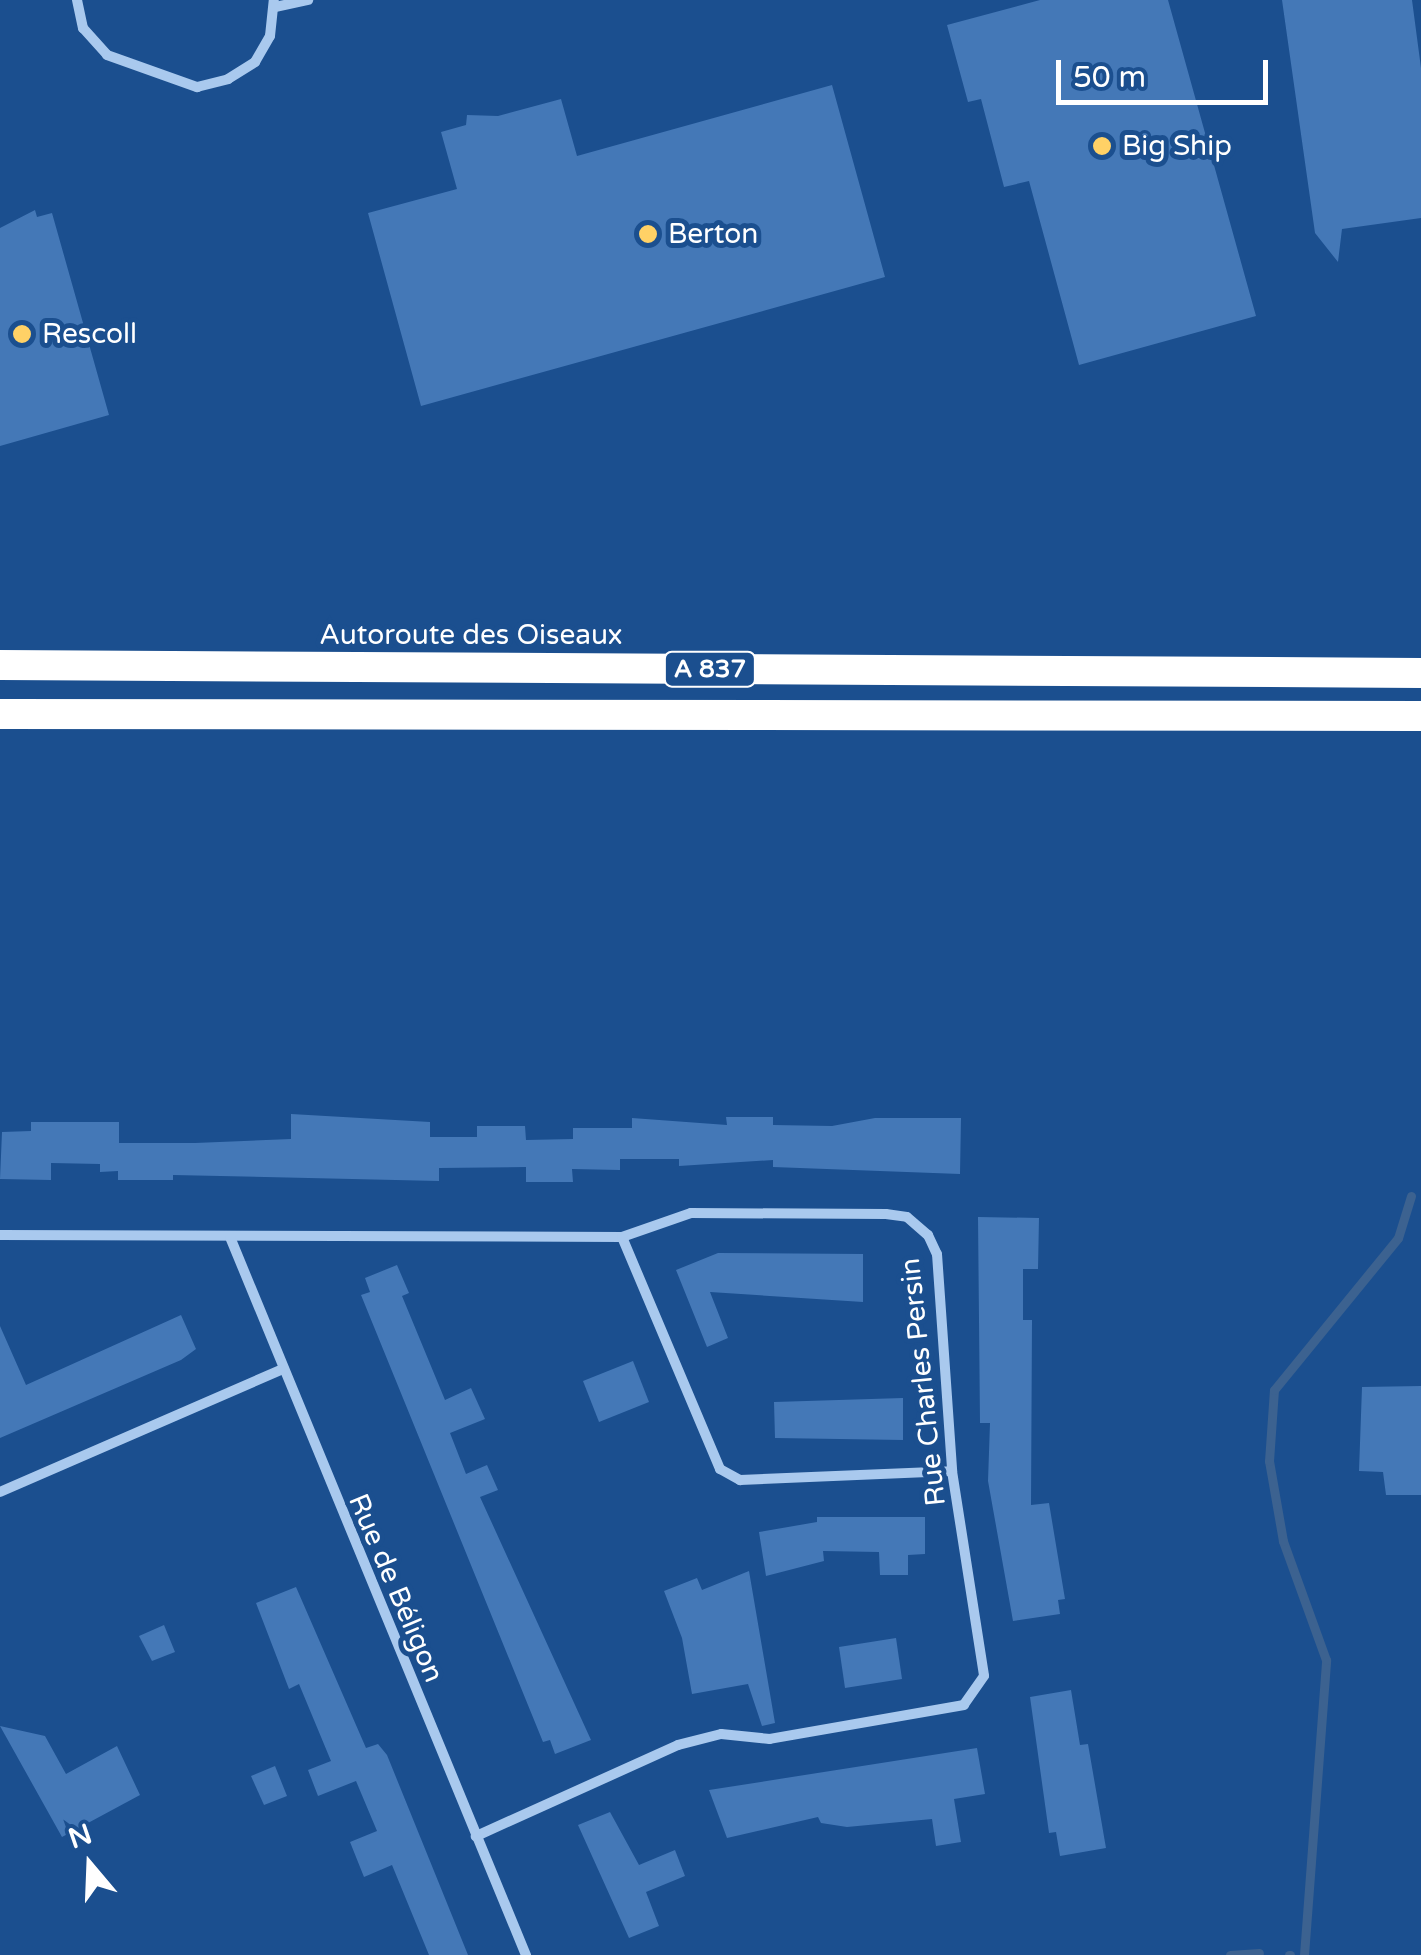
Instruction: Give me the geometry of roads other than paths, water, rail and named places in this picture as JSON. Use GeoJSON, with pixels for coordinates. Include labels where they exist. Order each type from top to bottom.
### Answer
{"type":"FeatureCollection","features":[{"type":"Feature","properties":{"kind":"highway","name":"Autoroute des Oiseaux"},"geometry":{"type":"LineString","coordinates":[[0,665],[1421,673]]}},
{"type":"Feature","properties":{"kind":"highway","name":"A 837"},"geometry":{"type":"LineString","coordinates":[[0,714],[1421,716]]}},
{"type":"Feature","properties":{"kind":"highway"},"geometry":{"type":"LineString","coordinates":[[1248,716],[1421,728]]}},
{"type":"Feature","properties":{"kind":"street"},"geometry":{"type":"LineString","coordinates":[[77,0],[83,28],[107,55],[197,86],[228,79],[254,62],[270,36],[274,4],[308,0]]}},
{"type":"Feature","properties":{"kind":"street","name":"Rue Charles Persin"},"geometry":{"type":"LineString","coordinates":[[0,1235],[622,1237],[692,1213],[907,1217],[937,1254],[952,1471],[984,1676],[964,1705],[770,1739],[721,1734],[678,1745],[476,1836]]}},
{"type":"Feature","properties":{"kind":"street","name":"Rue de Béligon"},"geometry":{"type":"LineString","coordinates":[[230,1237],[280,1370],[526,1955]]}},
{"type":"Feature","properties":{"kind":"street"},"geometry":{"type":"LineString","coordinates":[[622,1237],[720,1469],[740,1480],[952,1471]]}},
{"type":"Feature","properties":{"kind":"street"},"geometry":{"type":"LineString","coordinates":[[0,1492],[280,1370]]}},
{"type":"Feature","properties":{"kind":"waterway"},"geometry":{"type":"LineString","coordinates":[[1304,1955],[1326,1660],[1283,1541],[1269,1461],[1274,1390],[1398,1238],[1411,1196]]}},
{"type":"Feature","properties":{"kind":"waterway"},"geometry":{"type":"LineString","coordinates":[[1230,1955],[1259,1953]]}},
{"type":"Feature","properties":{"kind":"place","name":"Big Ship"},"geometry":{"type":"Point","coordinates":[1102,146]}},
{"type":"Feature","properties":{"kind":"place","name":"Berton"},"geometry":{"type":"Point","coordinates":[648,234]}},
{"type":"Feature","properties":{"kind":"place","name":"Rescoll"},"geometry":{"type":"Point","coordinates":[22,334]}}]}
